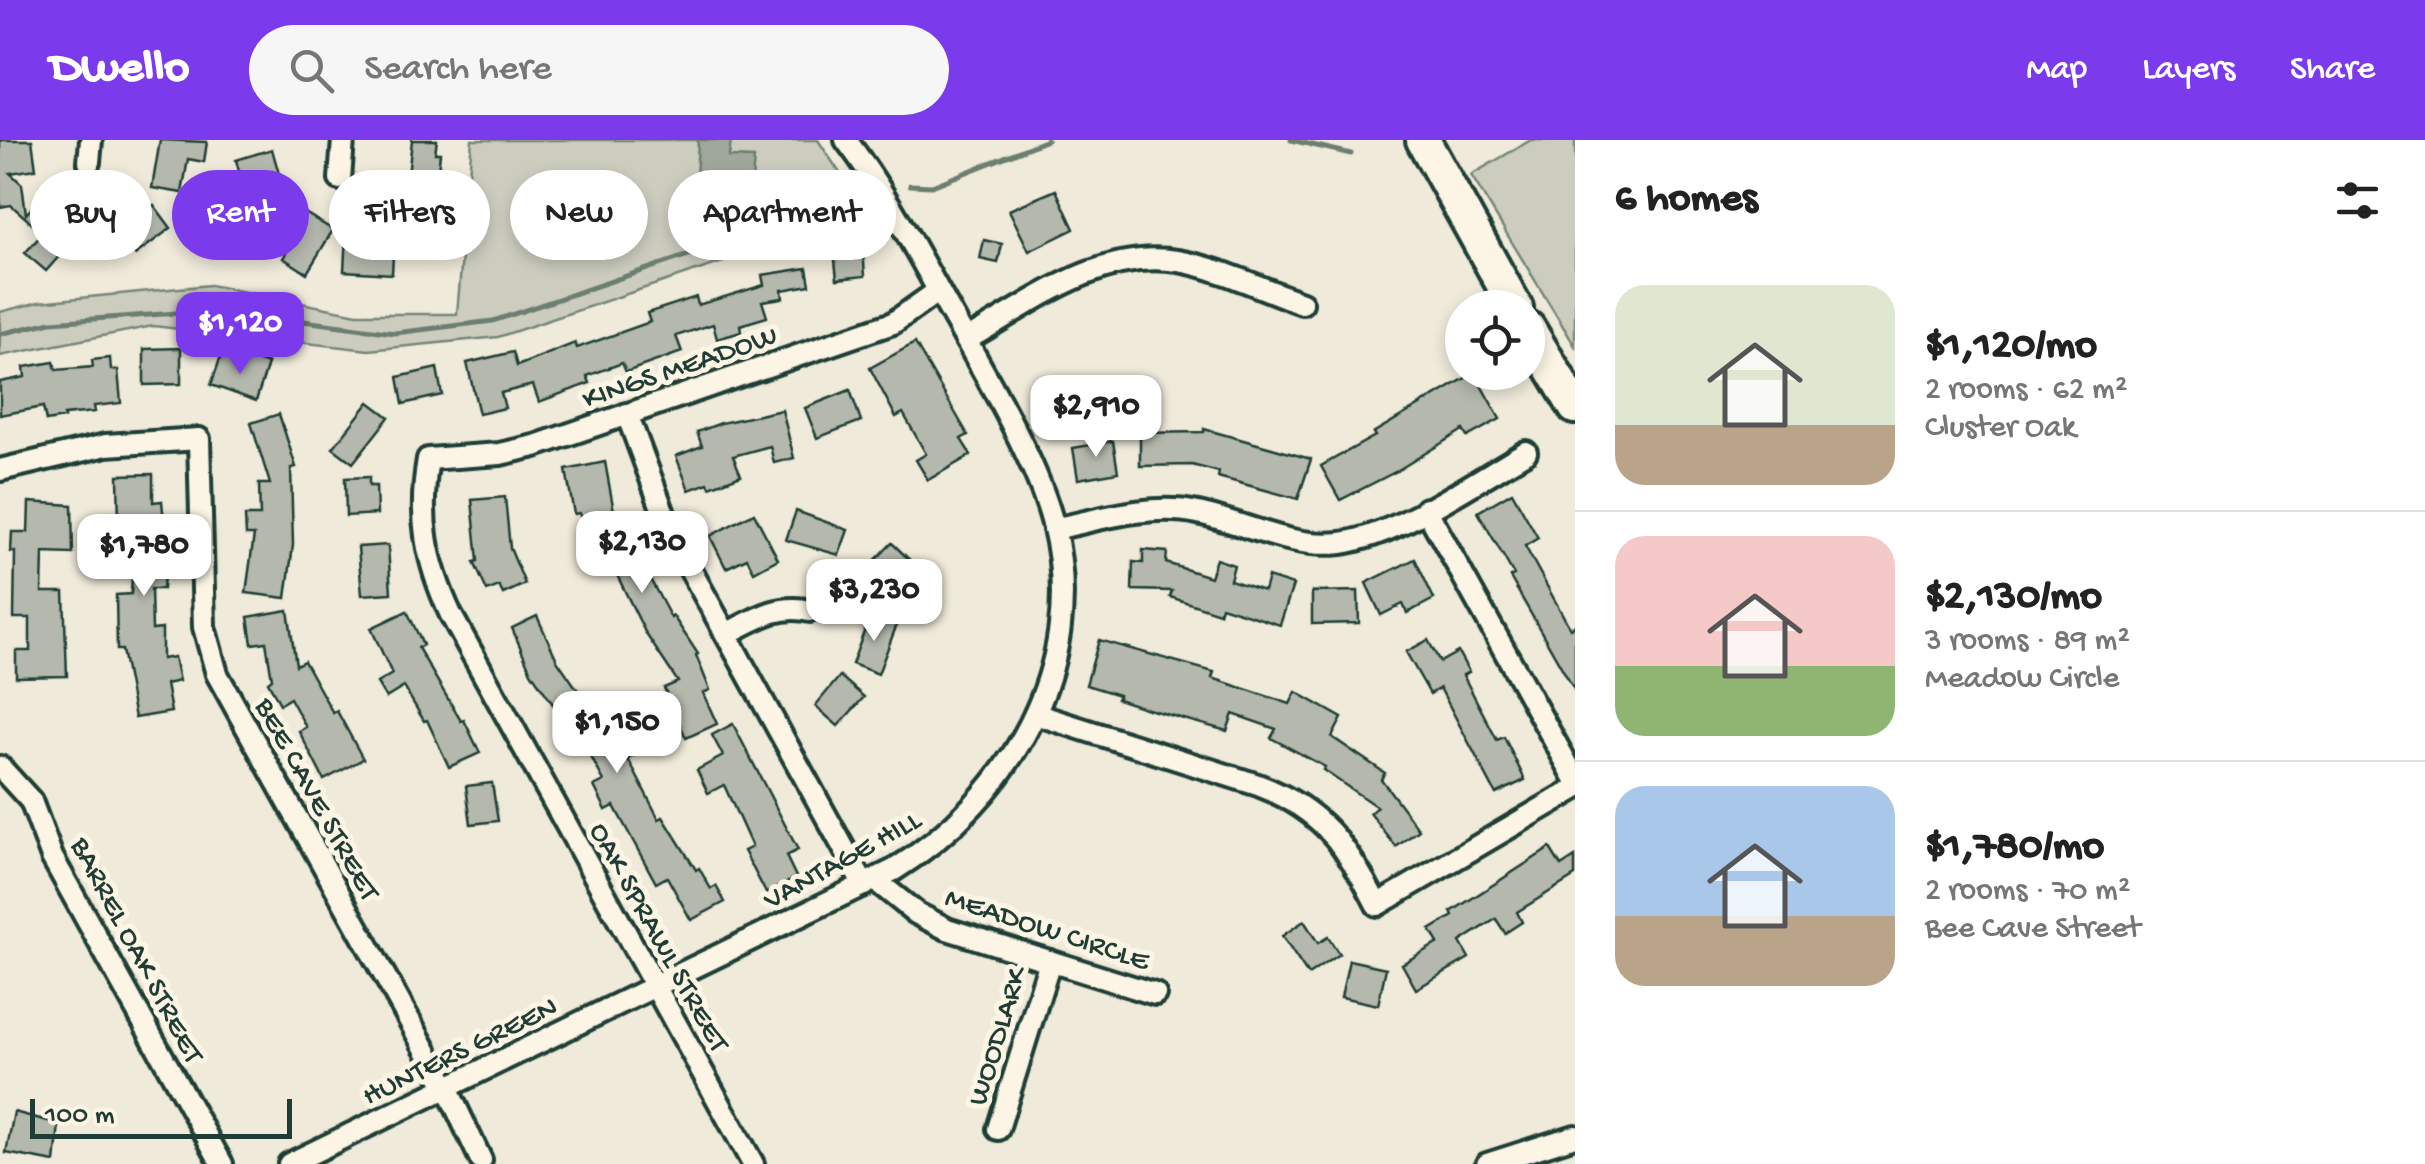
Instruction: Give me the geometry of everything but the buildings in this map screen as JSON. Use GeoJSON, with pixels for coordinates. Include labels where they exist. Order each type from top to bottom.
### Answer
{"type":"FeatureCollection","features":[{"type":"Feature","properties":{"kind":"main road"},"geometry":{"type":"LineString","coordinates":[[1422,140],[1506,290]]}},
{"type":"Feature","properties":{"kind":"main road"},"geometry":{"type":"LineString","coordinates":[[1545,357],[1575,407]]}},
{"type":"Feature","properties":{"kind":"street"},"geometry":{"type":"LineString","coordinates":[[89,162],[91,140]]}},
{"type":"Feature","properties":{"kind":"street"},"geometry":{"type":"LineString","coordinates":[[341,170],[343,140]]}},
{"type":"Feature","properties":{"kind":"street","name":"VANTAGE HILL"},"geometry":{"type":"LineString","coordinates":[[655,987],[923,852],[974,808],[1014,754],[1034,714],[1052,663],[1058,630],[1059,562],[1054,529],[1028,462],[966,340],[846,140]]}},
{"type":"Feature","properties":{"kind":"street"},"geometry":{"type":"LineString","coordinates":[[966,340],[1082,275],[1146,259],[1195,266],[1302,302]]}},
{"type":"Feature","properties":{"kind":"street","name":"KINGS MEADOW"},"geometry":{"type":"LineString","coordinates":[[428,459],[500,454],[536,446],[893,323],[938,291]]}},
{"type":"Feature","properties":{"kind":"street","name":"MEADOW CIRCLE"},"geometry":{"type":"LineString","coordinates":[[628,414],[673,538],[870,882],[931,922],[1155,994]]}},
{"type":"Feature","properties":{"kind":"street","name":"BEE CAVE STREET"},"geometry":{"type":"LineString","coordinates":[[0,470],[106,445],[198,439],[204,627],[217,674],[447,1088],[481,1160]]}},
{"type":"Feature","properties":{"kind":"street"},"geometry":{"type":"LineString","coordinates":[[1054,529],[1131,512],[1166,510],[1200,514],[1288,540],[1340,543],[1391,530],[1526,452]]}},
{"type":"Feature","properties":{"kind":"street","name":"OAK SPRAWL STREET"},"geometry":{"type":"LineString","coordinates":[[428,459],[423,504],[433,576],[450,615],[753,1164]]}},
{"type":"Feature","properties":{"kind":"street"},"geometry":{"type":"LineString","coordinates":[[1426,509],[1575,778]]}},
{"type":"Feature","properties":{"kind":"street"},"geometry":{"type":"LineString","coordinates":[[726,634],[774,610],[795,607],[810,611]]}},
{"type":"Feature","properties":{"kind":"street"},"geometry":{"type":"LineString","coordinates":[[1034,714],[1258,785],[1292,800],[1334,834],[1356,863],[1377,905],[1575,789]]}},
{"type":"Feature","properties":{"kind":"street","name":"BARREL OAK STREET"},"geometry":{"type":"LineString","coordinates":[[0,767],[31,801],[52,857],[222,1164]]}},
{"type":"Feature","properties":{"kind":"street","name":"WOODLARK"},"geometry":{"type":"LineString","coordinates":[[998,1129],[1050,961]]}},
{"type":"Feature","properties":{"kind":"street","name":"HUNTERS GREEN"},"geometry":{"type":"LineString","coordinates":[[288,1164],[655,987]]}},
{"type":"Feature","properties":{"kind":"street"},"geometry":{"type":"LineString","coordinates":[[1488,1164],[1575,1136]]}},
{"type":"Feature","properties":{"kind":"shaded area"},"geometry":{"type":"Polygon","coordinates":[[[472,140],[818,140],[838,170],[668,170],[668,260],[729,260],[498,337],[369,350],[153,326],[0,356],[0,312],[39,302],[210,285],[357,314],[457,314],[462,260],[490,260],[490,170],[469,170],[472,140]]]}},
{"type":"Feature","properties":{"kind":"shaded area"},"geometry":{"type":"Polygon","coordinates":[[[698,140],[731,140],[729,157],[754,158],[753,170],[696,170],[698,140]]]}},
{"type":"Feature","properties":{"kind":"shaded area"},"geometry":{"type":"Polygon","coordinates":[[[1531,140],[1575,140],[1575,346],[1545,297],[1545,290],[1541,290],[1471,175],[1531,140]]]}},
{"type":"Feature","properties":{"kind":"waterway"},"geometry":{"type":"LineString","coordinates":[[910,185],[932,186],[1047,140]]}},
{"type":"Feature","properties":{"kind":"waterway"},"geometry":{"type":"LineString","coordinates":[[1291,140],[1351,154]]}},
{"type":"Feature","properties":{"kind":"waterway"},"geometry":{"type":"LineString","coordinates":[[0,334],[51,322],[219,310],[395,333],[493,321],[674,260]]}}]}
